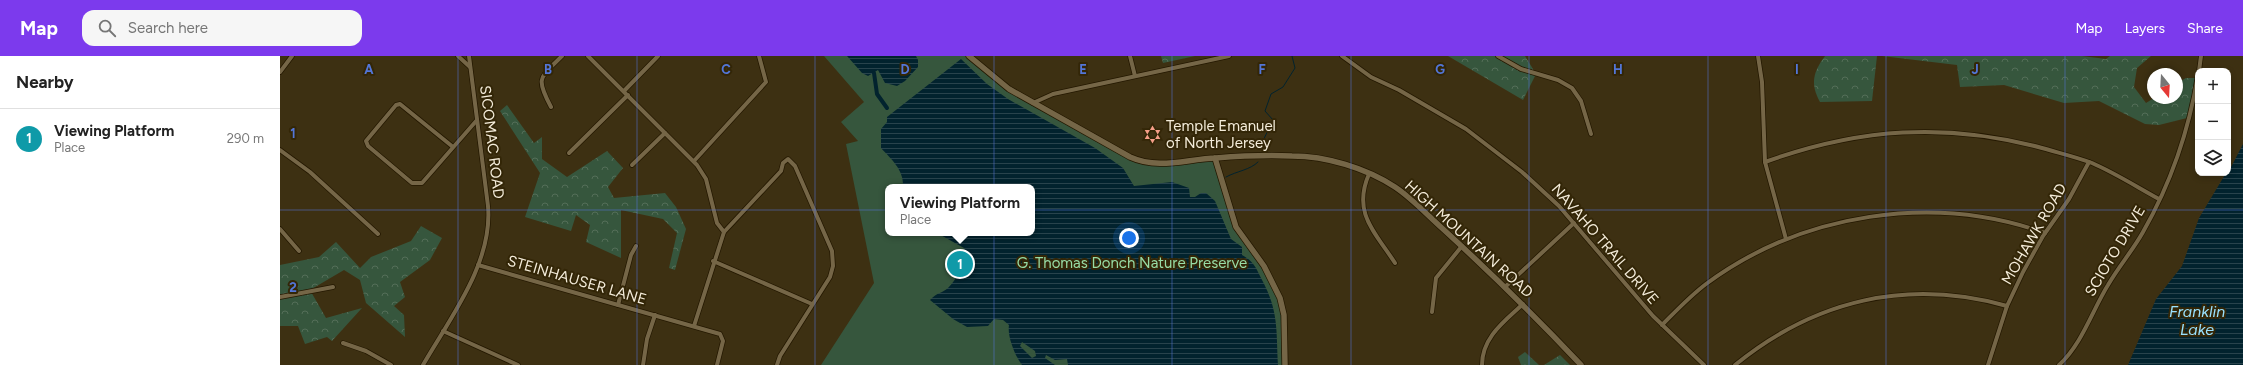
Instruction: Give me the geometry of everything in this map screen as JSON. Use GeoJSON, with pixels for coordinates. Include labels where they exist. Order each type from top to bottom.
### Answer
{"type":"FeatureCollection","features":[{"type":"Feature","properties":{"kind":"main road","name":"HIGH MOUNTAIN ROAD"},"geometry":{"type":"LineString","coordinates":[[969,56],[1000,83],[1130,157],[1143,162],[1167,164],[1215,158],[1303,156],[1338,163],[1369,174],[1404,193],[1523,304],[1581,365]]}},
{"type":"Feature","properties":{"kind":"main road"},"geometry":{"type":"LineString","coordinates":[[1215,158],[1236,227],[1264,266],[1280,298],[1285,323],[1285,365]]}},
{"type":"Feature","properties":{"kind":"street"},"geometry":{"type":"LineString","coordinates":[[280,72],[292,56]]}},
{"type":"Feature","properties":{"kind":"street"},"geometry":{"type":"LineString","coordinates":[[458,56],[470,67]]}},
{"type":"Feature","properties":{"kind":"street","name":"SICOMAC ROAD"},"geometry":{"type":"LineString","coordinates":[[423,365],[469,285],[478,265],[487,230],[489,213],[469,56]]}},
{"type":"Feature","properties":{"kind":"street"},"geometry":{"type":"LineString","coordinates":[[551,107],[540,81],[544,74],[562,56]]}},
{"type":"Feature","properties":{"kind":"street"},"geometry":{"type":"LineString","coordinates":[[588,56],[694,161],[706,179],[717,223],[724,232]]}},
{"type":"Feature","properties":{"kind":"street"},"geometry":{"type":"LineString","coordinates":[[624,91],[658,56]]}},
{"type":"Feature","properties":{"kind":"street"},"geometry":{"type":"LineString","coordinates":[[694,161],[766,82],[759,56]]}},
{"type":"Feature","properties":{"kind":"street"},"geometry":{"type":"LineString","coordinates":[[1130,56],[1135,76]]}},
{"type":"Feature","properties":{"kind":"street"},"geometry":{"type":"LineString","coordinates":[[1033,102],[1053,94],[1229,56]]}},
{"type":"Feature","properties":{"kind":"street","name":"NAVAHO TRAIL DRIVE"},"geometry":{"type":"LineString","coordinates":[[1342,56],[1371,77],[1398,90],[1470,131],[1535,183],[1574,223],[1662,325],[1704,365]]}},
{"type":"Feature","properties":{"kind":"street"},"geometry":{"type":"LineString","coordinates":[[1498,56],[1521,70],[1558,80],[1572,88],[1580,98],[1591,134]]}},
{"type":"Feature","properties":{"kind":"street"},"geometry":{"type":"LineString","coordinates":[[1758,56],[1762,82],[1766,162],[1786,239]]}},
{"type":"Feature","properties":{"kind":"street"},"geometry":{"type":"LineString","coordinates":[[2199,68],[2201,56]]}},
{"type":"Feature","properties":{"kind":"street","name":"SCIOTO DRIVE"},"geometry":{"type":"LineString","coordinates":[[2059,365],[2075,347],[2108,285],[2144,231],[2176,163],[2187,131],[2195,90]]}},
{"type":"Feature","properties":{"kind":"street"},"geometry":{"type":"LineString","coordinates":[[569,153],[628,95]]}},
{"type":"Feature","properties":{"kind":"street"},"geometry":{"type":"LineString","coordinates":[[453,147],[400,104],[387,116],[366,141],[368,146],[416,185],[422,183],[477,120]]}},
{"type":"Feature","properties":{"kind":"street"},"geometry":{"type":"LineString","coordinates":[[1766,162],[1796,152],[1847,139],[1890,132],[1930,131],[1970,133],[2009,140],[2089,162],[2159,199]]}},
{"type":"Feature","properties":{"kind":"street"},"geometry":{"type":"LineString","coordinates":[[632,165],[665,133]]}},
{"type":"Feature","properties":{"kind":"street"},"geometry":{"type":"LineString","coordinates":[[280,150],[310,172],[378,234]]}},
{"type":"Feature","properties":{"kind":"street"},"geometry":{"type":"LineString","coordinates":[[694,326],[724,232],[781,170],[783,163],[788,159],[795,166],[833,256],[833,266],[830,277],[780,356],[777,365]]}},
{"type":"Feature","properties":{"kind":"street","name":"MOHAWK ROAD"},"geometry":{"type":"LineString","coordinates":[[1988,365],[2007,306],[2022,272],[2045,233],[2069,199],[2089,162]]}},
{"type":"Feature","properties":{"kind":"street"},"geometry":{"type":"LineString","coordinates":[[1369,174],[1362,191],[1363,210],[1369,224],[1395,263]]}},
{"type":"Feature","properties":{"kind":"street"},"geometry":{"type":"LineString","coordinates":[[1662,325],[1692,295],[1720,274],[1752,255],[1786,239],[1844,222],[1915,212],[1953,213],[1990,218],[2045,233]]}},
{"type":"Feature","properties":{"kind":"street"},"geometry":{"type":"LineString","coordinates":[[1505,287],[1574,223]]}},
{"type":"Feature","properties":{"kind":"street"},"geometry":{"type":"LineString","coordinates":[[280,229],[299,251]]}},
{"type":"Feature","properties":{"kind":"street"},"geometry":{"type":"LineString","coordinates":[[618,305],[631,254],[636,246]]}},
{"type":"Feature","properties":{"kind":"street"},"geometry":{"type":"LineString","coordinates":[[1432,312],[1436,278],[1462,246]]}},
{"type":"Feature","properties":{"kind":"street"},"geometry":{"type":"LineString","coordinates":[[714,261],[812,304]]}},
{"type":"Feature","properties":{"kind":"street","name":"STEINHAUSER LANE"},"geometry":{"type":"LineString","coordinates":[[478,265],[694,326],[722,336],[723,340],[717,365]]}},
{"type":"Feature","properties":{"kind":"street"},"geometry":{"type":"LineString","coordinates":[[280,297],[333,287]]}},
{"type":"Feature","properties":{"kind":"street"},"geometry":{"type":"LineString","coordinates":[[1735,365],[1764,343],[1802,321],[1829,310],[1865,300],[1899,294],[1936,294],[1972,298],[2007,306]]}},
{"type":"Feature","properties":{"kind":"street"},"geometry":{"type":"LineString","coordinates":[[1482,365],[1484,350],[1489,338],[1523,304]]}},
{"type":"Feature","properties":{"kind":"street"},"geometry":{"type":"LineString","coordinates":[[643,365],[647,339],[655,315]]}},
{"type":"Feature","properties":{"kind":"street"},"geometry":{"type":"LineString","coordinates":[[442,331],[518,365]]}},
{"type":"Feature","properties":{"kind":"street"},"geometry":{"type":"LineString","coordinates":[[343,343],[366,351],[391,365]]}},
{"type":"Feature","properties":{"kind":"green space","name":"G. Thomas Donch Nature Preserve"},"geometry":{"type":"Polygon","coordinates":[[[824,56],[969,56],[993,77],[1143,162],[1215,158],[1233,220],[1264,266],[1280,298],[1285,365],[821,365],[874,283],[846,144],[858,141],[841,122],[864,102],[824,56]]]}},
{"type":"Feature","properties":{"kind":"green space"},"geometry":{"type":"Polygon","coordinates":[[[1161,56],[1195,56],[1163,63],[1161,56]]]}},
{"type":"Feature","properties":{"kind":"green space"},"geometry":{"type":"Polygon","coordinates":[[[1448,56],[1525,56],[1536,74],[1523,100],[1448,56]]]}},
{"type":"Feature","properties":{"kind":"green space"},"geometry":{"type":"Polygon","coordinates":[[[1825,56],[1877,56],[1872,101],[1820,102],[1815,89],[1814,78],[1818,67],[1825,56]]]}},
{"type":"Feature","properties":{"kind":"green space"},"geometry":{"type":"Polygon","coordinates":[[[1882,56],[2082,56],[2106,59],[2110,56],[2151,56],[2137,68],[2134,87],[2147,104],[2183,104],[2183,80],[2186,78],[2195,78],[2195,89],[2187,118],[2159,125],[2145,124],[2099,101],[2064,103],[2004,85],[1960,87],[1957,65],[1882,56]]]}},
{"type":"Feature","properties":{"kind":"green space"},"geometry":{"type":"Polygon","coordinates":[[[507,105],[534,143],[542,137],[542,159],[567,177],[607,151],[623,168],[608,187],[614,198],[665,193],[676,207],[686,229],[675,270],[669,268],[677,233],[663,219],[621,210],[621,258],[586,242],[590,225],[576,215],[571,231],[525,217],[540,173],[500,111],[507,105]]]}},
{"type":"Feature","properties":{"kind":"green space"},"geometry":{"type":"Polygon","coordinates":[[[421,226],[442,238],[430,260],[400,282],[405,297],[394,306],[404,315],[405,337],[366,303],[360,280],[344,270],[310,290],[326,318],[362,308],[332,341],[327,337],[305,344],[298,326],[280,326],[280,265],[319,257],[336,242],[360,268],[371,257],[411,241],[421,226]]]}},
{"type":"Feature","properties":{"kind":"green space"},"geometry":{"type":"Polygon","coordinates":[[[1525,352],[1539,365],[1521,365],[1518,357],[1525,352]]]}},
{"type":"Feature","properties":{"kind":"green space"},"geometry":{"type":"Polygon","coordinates":[[[1560,355],[1570,365],[1544,365],[1560,355]]]}},
{"type":"Feature","properties":{"kind":"water"},"geometry":{"type":"Polygon","coordinates":[[[847,56],[916,56],[918,60],[918,67],[905,81],[897,86],[885,83],[878,70],[868,76],[862,73],[847,56]]]}},
{"type":"Feature","properties":{"kind":"water","name":"G. Thomas Donch Nature Preserve"},"geometry":{"type":"Polygon","coordinates":[[[961,59],[987,84],[1008,99],[1095,148],[1123,168],[1134,186],[1172,182],[1189,188],[1190,197],[1195,197],[1201,193],[1206,193],[1215,201],[1231,239],[1242,247],[1242,255],[1254,265],[1267,290],[1276,320],[1278,365],[1068,365],[1067,359],[1055,360],[1046,355],[1045,358],[1055,365],[1022,365],[1012,346],[1009,335],[1009,325],[1003,320],[994,319],[988,326],[967,327],[953,319],[930,300],[935,295],[946,290],[954,281],[967,255],[964,248],[942,236],[1035,236],[1035,184],[903,184],[902,175],[899,170],[881,148],[881,129],[887,122],[887,117],[961,59]],[[1022,342],[1020,346],[1032,358],[1036,356],[1035,351],[1022,342]]]}},
{"type":"Feature","properties":{"kind":"water","name":"Franklin Lake"},"geometry":{"type":"Polygon","coordinates":[[[2243,144],[2243,365],[2128,365],[2156,299],[2182,266],[2199,218],[2224,176],[2231,176],[2231,167],[2243,144]]]}},
{"type":"Feature","properties":{"kind":"waterway"},"geometry":{"type":"LineString","coordinates":[[1259,149],[1273,120],[1265,111],[1271,94],[1283,87],[1295,68],[1292,56]]}},
{"type":"Feature","properties":{"kind":"waterway"},"geometry":{"type":"LineString","coordinates":[[874,73],[877,94],[887,108]]}},
{"type":"Feature","properties":{"kind":"waterway"},"geometry":{"type":"LineString","coordinates":[[1226,177],[1251,167],[1258,162]]}},
{"type":"Feature","properties":{"kind":"place","name":"Temple Emanuel of North Jersey"},"geometry":{"type":"Point","coordinates":[1153,135]}},
{"type":"Feature","properties":{"kind":"place","name":"Viewing Platform"},"geometry":{"type":"Point","coordinates":[960,264]}}]}
